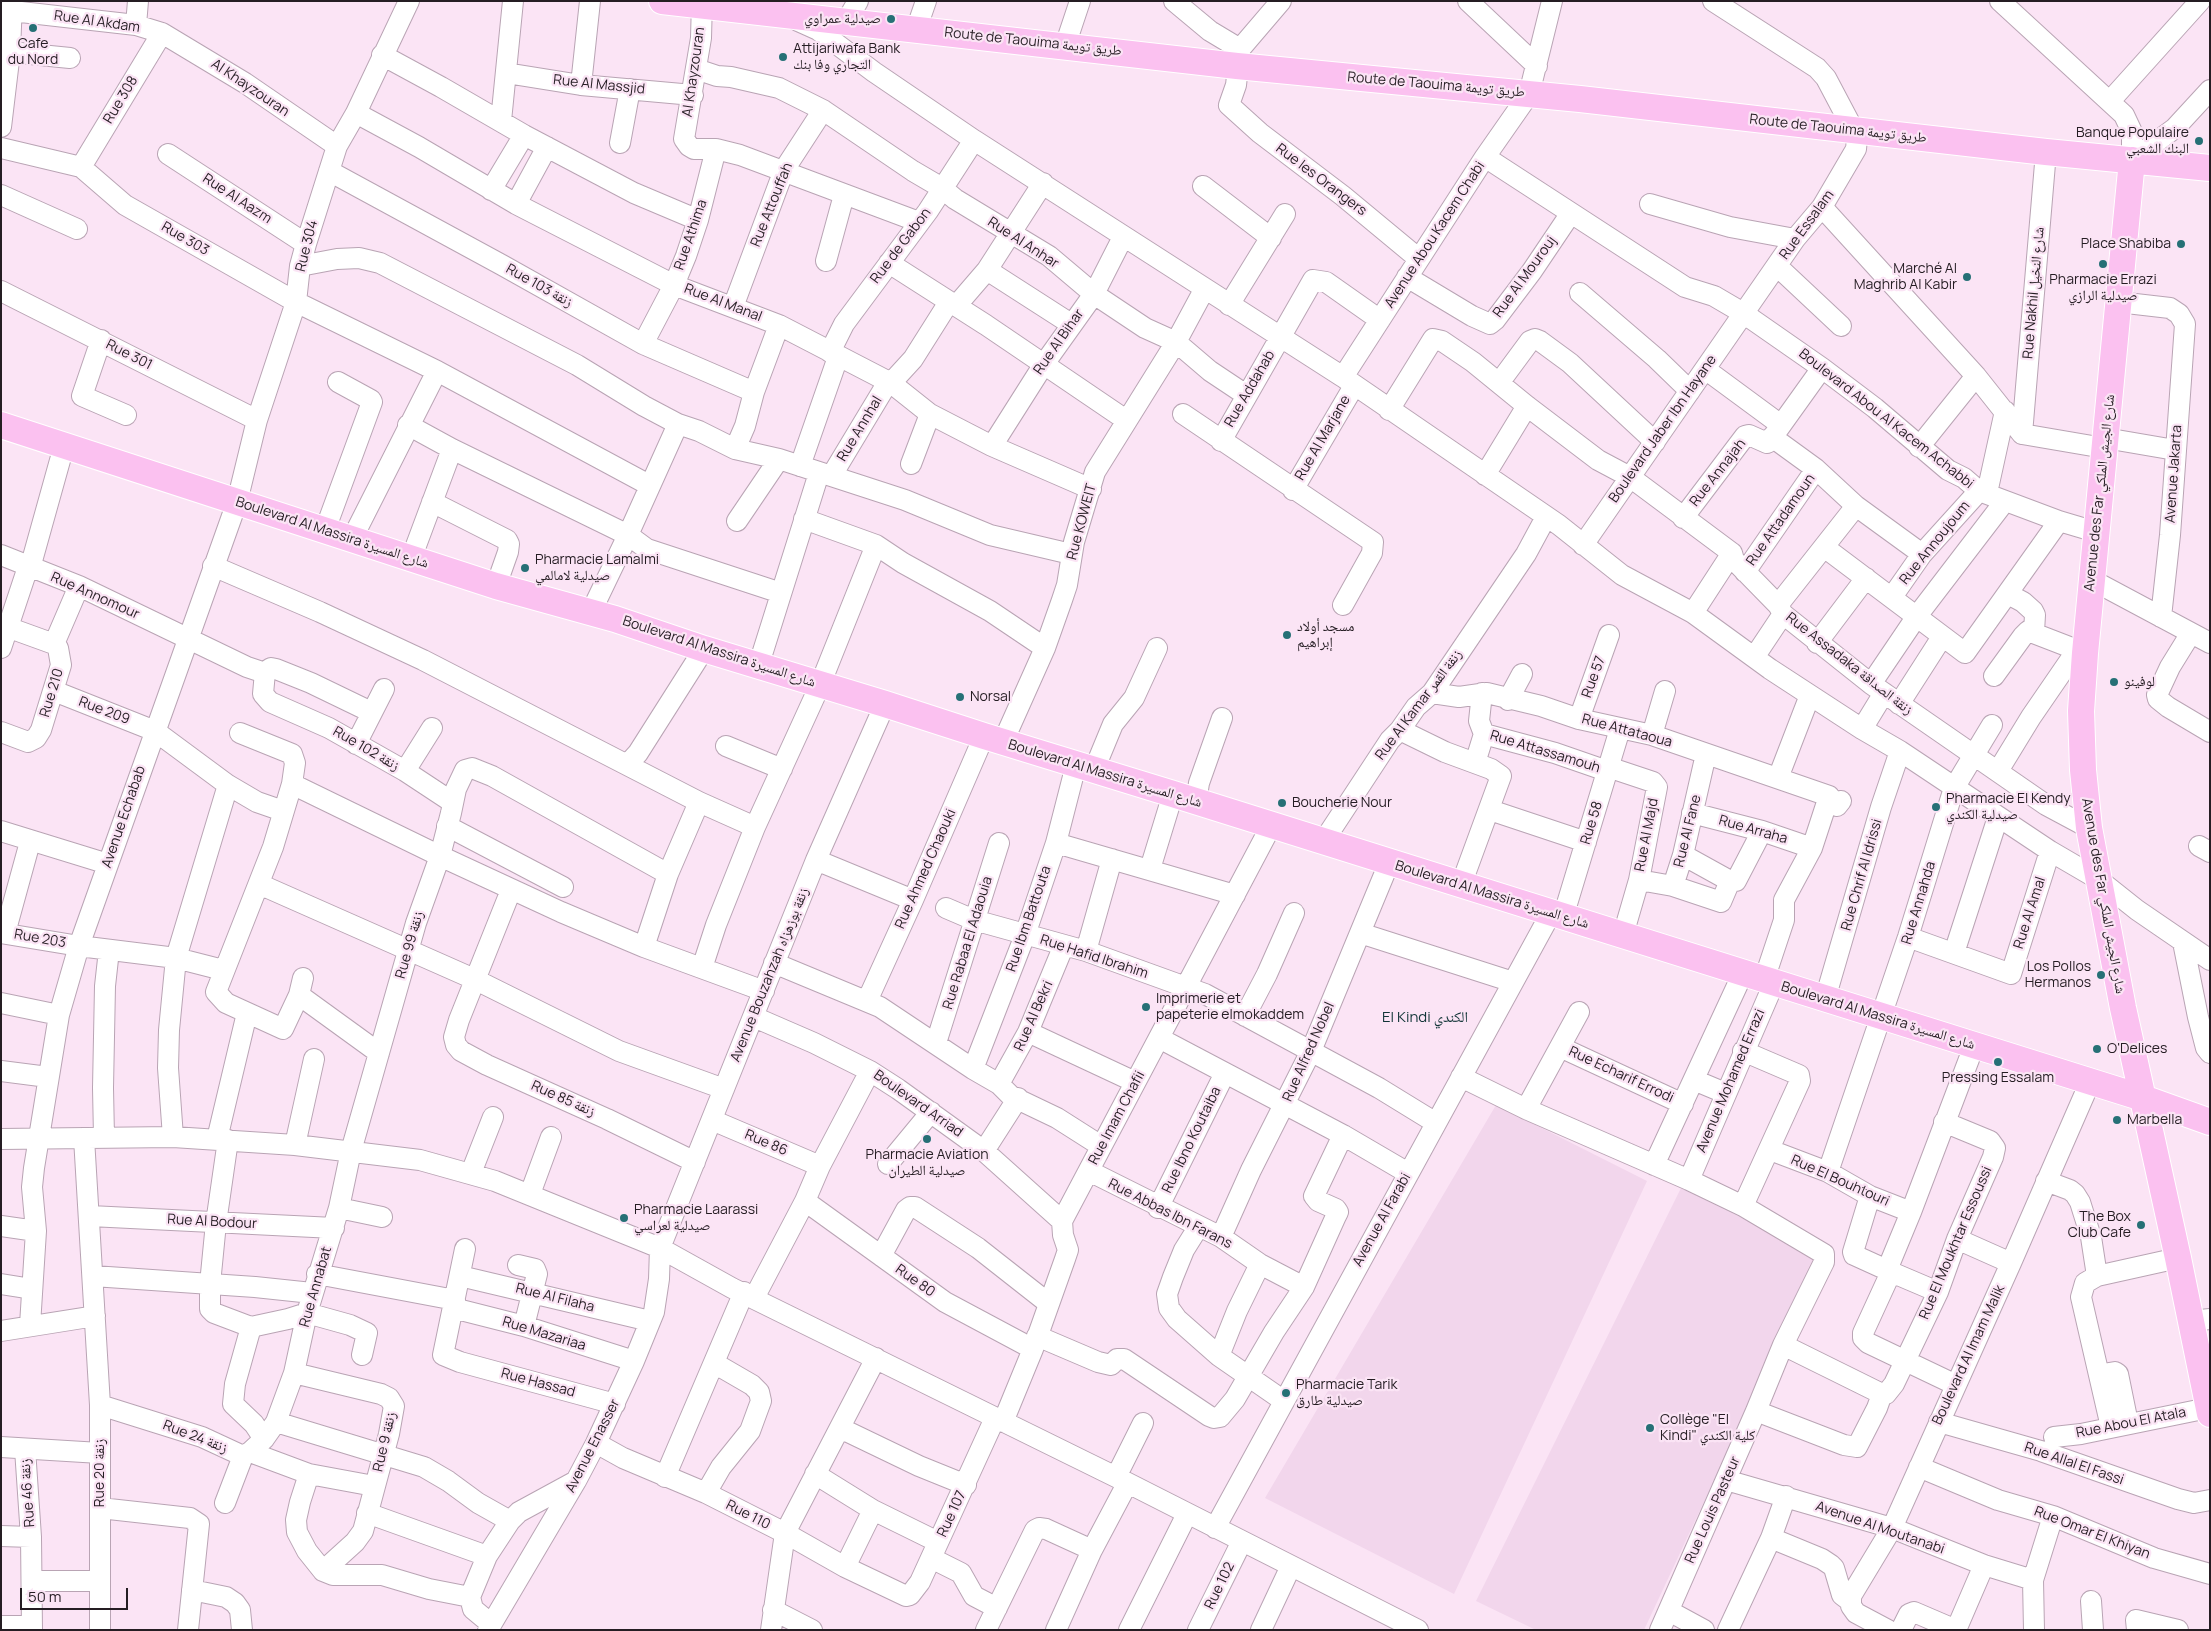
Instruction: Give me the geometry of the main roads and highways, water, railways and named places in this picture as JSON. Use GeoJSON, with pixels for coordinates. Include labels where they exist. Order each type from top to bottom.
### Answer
{"type":"FeatureCollection","features":[{"type":"Feature","properties":{"kind":"main road","name":"Route de Taouima طريق تويمة"},"geometry":{"type":"LineString","coordinates":[[662,1],[852,12],[916,30],[1065,46],[1238,58],[1529,94],[1854,131],[2210,168]]}},
{"type":"Feature","properties":{"kind":"main road","name":"Avenue des Far شارع الجيش الملكي"},"geometry":{"type":"LineString","coordinates":[[2132,160],[2092,580],[2081,652],[2081,740],[2088,828],[2123,1008],[2178,1258],[2200,1320],[2209,1411]]}},
{"type":"Feature","properties":{"kind":"main road","name":"Boulevard Al Massira شارع المسيرة"},"geometry":{"type":"LineString","coordinates":[[1,425],[410,559],[759,664],[820,685],[2143,1098],[2210,1122]]}},
{"type":"Feature","properties":{"kind":"place","name":"صيدلية عمراوي"},"geometry":{"type":"Point","coordinates":[891,19]}},
{"type":"Feature","properties":{"kind":"place","name":"Cafe du Nord"},"geometry":{"type":"Point","coordinates":[33,28]}},
{"type":"Feature","properties":{"kind":"place","name":"Attijariwafa Bank التجاري وفا بنك"},"geometry":{"type":"Point","coordinates":[783,57]}},
{"type":"Feature","properties":{"kind":"place","name":"Banque Populaire البنك الشعبي"},"geometry":{"type":"Point","coordinates":[2199,141]}},
{"type":"Feature","properties":{"kind":"place","name":"Place Shabiba"},"geometry":{"type":"Point","coordinates":[2181,244]}},
{"type":"Feature","properties":{"kind":"place","name":"Pharmacie Errazi صيدلية الرازي"},"geometry":{"type":"Point","coordinates":[2103,264]}},
{"type":"Feature","properties":{"kind":"place","name":"Marché Al Maghrib Al Kabir"},"geometry":{"type":"Point","coordinates":[1967,277]}},
{"type":"Feature","properties":{"kind":"place","name":"Pharmacie Lamalmi صيدلية لامالمي"},"geometry":{"type":"Point","coordinates":[525,568]}},
{"type":"Feature","properties":{"kind":"place","name":"مسجد أولاد إبراهيم"},"geometry":{"type":"Point","coordinates":[1287,635]}},
{"type":"Feature","properties":{"kind":"place","name":"لوفينو"},"geometry":{"type":"Point","coordinates":[2114,682]}},
{"type":"Feature","properties":{"kind":"place","name":"Norsal"},"geometry":{"type":"Point","coordinates":[960,697]}},
{"type":"Feature","properties":{"kind":"place","name":"Boucherie Nour"},"geometry":{"type":"Point","coordinates":[1282,803]}},
{"type":"Feature","properties":{"kind":"place","name":"Pharmacie El Kendy صيدلية الكندي"},"geometry":{"type":"Point","coordinates":[1936,807]}},
{"type":"Feature","properties":{"kind":"place","name":"Los Pollos Hermanos"},"geometry":{"type":"Point","coordinates":[2101,975]}},
{"type":"Feature","properties":{"kind":"place","name":"Imprimerie et papeterie elmokaddem"},"geometry":{"type":"Point","coordinates":[1146,1007]}},
{"type":"Feature","properties":{"kind":"place","name":"O'Delices"},"geometry":{"type":"Point","coordinates":[2097,1049]}},
{"type":"Feature","properties":{"kind":"place","name":"Pressing Essalam"},"geometry":{"type":"Point","coordinates":[1998,1062]}},
{"type":"Feature","properties":{"kind":"place","name":"Marbella"},"geometry":{"type":"Point","coordinates":[2117,1120]}},
{"type":"Feature","properties":{"kind":"place","name":"Pharmacie Aviation صيدلية الطيران"},"geometry":{"type":"Point","coordinates":[927,1139]}},
{"type":"Feature","properties":{"kind":"place","name":"Pharmacie Laarassi صيدلية لعراسي"},"geometry":{"type":"Point","coordinates":[624,1218]}},
{"type":"Feature","properties":{"kind":"place","name":"The Box Club Cafe"},"geometry":{"type":"Point","coordinates":[2141,1225]}},
{"type":"Feature","properties":{"kind":"place","name":"Pharmacie Tarik صيدلية طارق"},"geometry":{"type":"Point","coordinates":[1286,1393]}},
{"type":"Feature","properties":{"kind":"place","name":"Collège \"El Kindi\" كلية الكندي"},"geometry":{"type":"Point","coordinates":[1650,1428]}},
{"type":"Feature","properties":{"kind":"district","name":"El Kindi الكندي"},"geometry":{"type":"Point","coordinates":[1425,1018]}}]}
